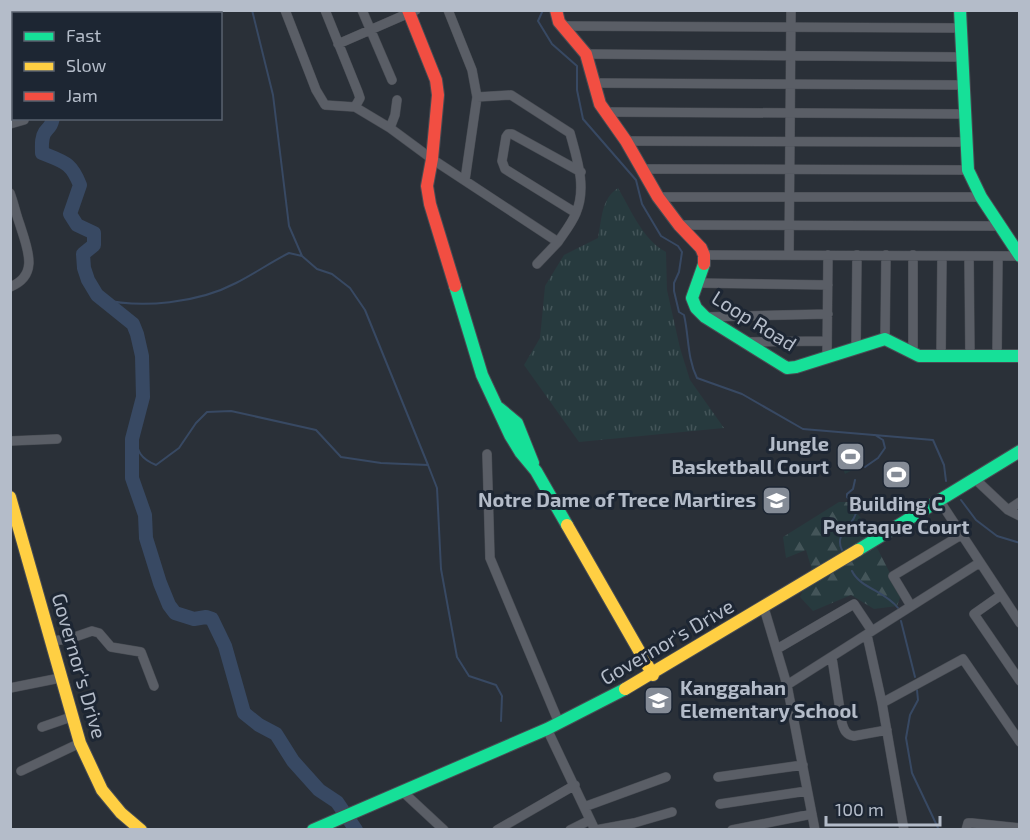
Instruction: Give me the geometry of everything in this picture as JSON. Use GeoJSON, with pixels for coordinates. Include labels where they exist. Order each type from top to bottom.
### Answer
{"type":"FeatureCollection","features":[{"type":"Feature","properties":{"kind":"street"},"geometry":{"type":"LineString","coordinates":[[285,10],[322,102],[328,106],[355,107],[390,128],[432,159],[558,242]]}},
{"type":"Feature","properties":{"kind":"street"},"geometry":{"type":"LineString","coordinates":[[325,10],[360,98],[355,107]]}},
{"type":"Feature","properties":{"kind":"street"},"geometry":{"type":"LineString","coordinates":[[362,10],[392,80]]}},
{"type":"Feature","properties":{"kind":"street"},"geometry":{"type":"LineString","coordinates":[[448,10],[472,70],[477,97],[465,180]]}},
{"type":"Feature","properties":{"kind":"street"},"geometry":{"type":"LineString","coordinates":[[556,10],[557,18],[586,54],[600,104],[626,141],[658,197],[679,225],[701,248],[704,255],[1019,256]]}},
{"type":"Feature","properties":{"kind":"street"},"geometry":{"type":"LineString","coordinates":[[789,255],[791,10]]}},
{"type":"Feature","properties":{"kind":"street"},"geometry":{"type":"LineString","coordinates":[[960,10],[968,170],[981,197],[1019,256]]}},
{"type":"Feature","properties":{"kind":"street"},"geometry":{"type":"LineString","coordinates":[[338,44],[411,11],[437,87],[438,110],[427,186],[430,204],[482,375],[498,408],[517,423],[536,471],[653,675]]}},
{"type":"Feature","properties":{"kind":"street"},"geometry":{"type":"LineString","coordinates":[[563,26],[961,28]]}},
{"type":"Feature","properties":{"kind":"street"},"geometry":{"type":"LineString","coordinates":[[586,54],[963,57]]}},
{"type":"Feature","properties":{"kind":"street"},"geometry":{"type":"LineString","coordinates":[[594,83],[963,85]]}},
{"type":"Feature","properties":{"kind":"street"},"geometry":{"type":"LineString","coordinates":[[477,97],[511,95],[570,134],[581,172],[576,213],[558,242],[537,264]]}},
{"type":"Feature","properties":{"kind":"street"},"geometry":{"type":"LineString","coordinates":[[390,128],[395,116],[397,100]]}},
{"type":"Feature","properties":{"kind":"street"},"geometry":{"type":"LineString","coordinates":[[607,112],[965,114]]}},
{"type":"Feature","properties":{"kind":"street"},"geometry":{"type":"LineString","coordinates":[[576,213],[505,169],[502,161],[506,137],[512,134],[581,172]]}},
{"type":"Feature","properties":{"kind":"street"},"geometry":{"type":"LineString","coordinates":[[626,141],[966,142]]}},
{"type":"Feature","properties":{"kind":"street"},"geometry":{"type":"LineString","coordinates":[[643,169],[968,170]]}},
{"type":"Feature","properties":{"kind":"street"},"geometry":{"type":"LineString","coordinates":[[10,193],[14,222],[30,256],[28,272],[18,284],[10,287]]}},
{"type":"Feature","properties":{"kind":"street"},"geometry":{"type":"LineString","coordinates":[[658,197],[981,197]]}},
{"type":"Feature","properties":{"kind":"street"},"geometry":{"type":"LineString","coordinates":[[679,225],[1000,226]]}},
{"type":"Feature","properties":{"kind":"street","name":"Loop Road"},"geometry":{"type":"LineString","coordinates":[[704,255],[704,263],[692,298],[696,308],[705,317],[742,342],[787,368],[885,339]]}},
{"type":"Feature","properties":{"kind":"street"},"geometry":{"type":"LineString","coordinates":[[827,356],[828,255]]}},
{"type":"Feature","properties":{"kind":"street"},"geometry":{"type":"LineString","coordinates":[[856,348],[857,255]]}},
{"type":"Feature","properties":{"kind":"street"},"geometry":{"type":"LineString","coordinates":[[886,255],[885,339],[919,356],[1020,356]]}},
{"type":"Feature","properties":{"kind":"street"},"geometry":{"type":"LineString","coordinates":[[912,353],[913,255]]}},
{"type":"Feature","properties":{"kind":"street"},"geometry":{"type":"LineString","coordinates":[[941,357],[942,256]]}},
{"type":"Feature","properties":{"kind":"street"},"geometry":{"type":"LineString","coordinates":[[969,256],[970,357]]}},
{"type":"Feature","properties":{"kind":"street"},"geometry":{"type":"LineString","coordinates":[[997,356],[998,256]]}},
{"type":"Feature","properties":{"kind":"street"},"geometry":{"type":"LineString","coordinates":[[697,283],[828,285]]}},
{"type":"Feature","properties":{"kind":"street"},"geometry":{"type":"LineString","coordinates":[[705,317],[828,314]]}},
{"type":"Feature","properties":{"kind":"street"},"geometry":{"type":"LineString","coordinates":[[742,342],[827,341]]}},
{"type":"Feature","properties":{"kind":"street"},"geometry":{"type":"LineString","coordinates":[[10,441],[57,439]]}},
{"type":"Feature","properties":{"kind":"street","name":"Governor's Drive"},"geometry":{"type":"LineString","coordinates":[[313,830],[547,729],[653,675],[1020,451]]}},
{"type":"Feature","properties":{"kind":"street"},"geometry":{"type":"LineString","coordinates":[[487,454],[490,558],[559,723]]}},
{"type":"Feature","properties":{"kind":"street"},"geometry":{"type":"LineString","coordinates":[[974,478],[1008,510],[1020,516]]}},
{"type":"Feature","properties":{"kind":"street","name":"Governor's Drive"},"geometry":{"type":"LineString","coordinates":[[10,497],[80,743],[102,790],[136,828]]}},
{"type":"Feature","properties":{"kind":"street"},"geometry":{"type":"LineString","coordinates":[[939,500],[1020,623]]}},
{"type":"Feature","properties":{"kind":"street"},"geometry":{"type":"LineString","coordinates":[[1008,510],[1020,502]]}},
{"type":"Feature","properties":{"kind":"street"},"geometry":{"type":"LineString","coordinates":[[911,606],[893,576],[961,535]]}},
{"type":"Feature","properties":{"kind":"street"},"geometry":{"type":"LineString","coordinates":[[787,685],[979,563]]}},
{"type":"Feature","properties":{"kind":"street"},"geometry":{"type":"LineString","coordinates":[[1001,596],[974,615],[1020,681]]}},
{"type":"Feature","properties":{"kind":"street"},"geometry":{"type":"LineString","coordinates":[[777,649],[854,604],[870,633],[904,830]]}},
{"type":"Feature","properties":{"kind":"street"},"geometry":{"type":"LineString","coordinates":[[764,608],[787,685],[815,830]]}},
{"type":"Feature","properties":{"kind":"street"},"geometry":{"type":"LineString","coordinates":[[51,642],[92,631],[99,633],[111,647],[141,652],[154,686]]}},
{"type":"Feature","properties":{"kind":"street"},"geometry":{"type":"LineString","coordinates":[[832,658],[842,723],[846,732],[854,736],[887,730]]}},
{"type":"Feature","properties":{"kind":"street"},"geometry":{"type":"LineString","coordinates":[[882,703],[963,659],[1020,742]]}},
{"type":"Feature","properties":{"kind":"street"},"geometry":{"type":"LineString","coordinates":[[10,688],[60,678]]}},
{"type":"Feature","properties":{"kind":"street"},"geometry":{"type":"LineString","coordinates":[[42,727],[71,717]]}},
{"type":"Feature","properties":{"kind":"street"},"geometry":{"type":"LineString","coordinates":[[547,729],[596,830],[672,813]]}},
{"type":"Feature","properties":{"kind":"street"},"geometry":{"type":"LineString","coordinates":[[21,771],[80,743]]}},
{"type":"Feature","properties":{"kind":"street"},"geometry":{"type":"LineString","coordinates":[[718,777],[803,765]]}},
{"type":"Feature","properties":{"kind":"street"},"geometry":{"type":"LineString","coordinates":[[584,807],[666,777]]}},
{"type":"Feature","properties":{"kind":"street"},"geometry":{"type":"LineString","coordinates":[[497,830],[575,785]]}},
{"type":"Feature","properties":{"kind":"street"},"geometry":{"type":"LineString","coordinates":[[402,791],[444,830]]}},
{"type":"Feature","properties":{"kind":"street"},"geometry":{"type":"LineString","coordinates":[[720,804],[807,791]]}},
{"type":"Feature","properties":{"kind":"street"},"geometry":{"type":"LineString","coordinates":[[732,830],[812,814]]}},
{"type":"Feature","properties":{"kind":"street"},"geometry":{"type":"LineString","coordinates":[[570,830],[590,820]]}},
{"type":"Feature","properties":{"kind":"street"},"geometry":{"type":"LineString","coordinates":[[966,830],[968,823],[1020,828]]}},
{"type":"Feature","properties":{"kind":"green space"},"geometry":{"type":"Polygon","coordinates":[[[618,188],[644,232],[666,252],[667,290],[690,380],[724,428],[579,442],[524,365],[540,338],[545,286],[564,255],[598,238],[605,204],[618,188]]]}},
{"type":"Feature","properties":{"kind":"green space","name":"Jungle Basketball Court"},"geometry":{"type":"Polygon","coordinates":[[[855,443],[865,463],[845,474],[836,449],[855,443]]]}},
{"type":"Feature","properties":{"kind":"green space"},"geometry":{"type":"Polygon","coordinates":[[[839,502],[848,502],[864,522],[901,595],[897,606],[874,609],[851,595],[813,611],[800,597],[812,570],[806,550],[786,558],[783,537],[839,502]]]}},
{"type":"Feature","properties":{"kind":"waterway"},"geometry":{"type":"LineString","coordinates":[[252,10],[273,95],[289,226],[302,256],[317,269],[332,274],[350,288],[365,310],[428,465]]}},
{"type":"Feature","properties":{"kind":"waterway"},"geometry":{"type":"LineString","coordinates":[[543,10],[538,21],[552,44],[577,66],[577,90],[583,119],[636,180],[642,204],[661,236],[678,246],[682,252],[674,291],[679,312],[684,315],[690,355],[697,378],[742,394],[803,429],[933,440],[944,465],[946,481]]}},
{"type":"Feature","properties":{"kind":"waterway"},"geometry":{"type":"LineString","coordinates":[[52,120],[43,137],[42,153],[70,167],[80,185],[70,214],[77,225],[94,233],[94,245],[83,254],[88,280],[97,295],[133,324],[137,334],[142,356],[143,397],[132,439],[132,478],[145,515],[146,538],[169,605],[175,613],[194,619],[206,617],[212,619],[225,646],[244,713],[259,725],[276,734],[293,761],[319,790],[337,802],[356,830]]}},
{"type":"Feature","properties":{"kind":"waterway"},"geometry":{"type":"LineString","coordinates":[[100,299],[134,304],[187,299],[221,290],[289,253],[302,256]]}},
{"type":"Feature","properties":{"kind":"waterway"},"geometry":{"type":"LineString","coordinates":[[134,435],[140,453],[146,460],[156,465],[179,448],[196,423],[207,412],[231,411],[316,430],[341,457],[381,463],[428,465],[437,488],[441,569],[457,657],[469,676],[496,685],[502,696],[501,721]]}},
{"type":"Feature","properties":{"kind":"waterway"},"geometry":{"type":"LineString","coordinates":[[865,467],[878,458],[885,448],[883,440],[875,435]]}},
{"type":"Feature","properties":{"kind":"waterway"},"geometry":{"type":"LineString","coordinates":[[842,550],[840,538],[856,514],[857,508],[847,497],[853,489],[855,480]]}},
{"type":"Feature","properties":{"kind":"waterway"},"geometry":{"type":"LineString","coordinates":[[961,500],[976,520],[997,536],[1020,543]]}},
{"type":"Feature","properties":{"kind":"waterway"},"geometry":{"type":"LineString","coordinates":[[852,571],[861,582],[886,597],[898,608]]}},
{"type":"Feature","properties":{"kind":"waterway"},"geometry":{"type":"LineString","coordinates":[[901,621],[915,677]]}},
{"type":"Feature","properties":{"kind":"waterway"},"geometry":{"type":"LineString","coordinates":[[917,690],[918,700],[910,715],[906,738],[912,773],[939,830]]}},
{"type":"Feature","properties":{"kind":"traffic: fast"},"geometry":{"type":"LineString","coordinates":[[960,10],[968,170],[981,197],[1020,256]]}},
{"type":"Feature","properties":{"kind":"traffic: fast"},"geometry":{"type":"LineString","coordinates":[[704,264],[692,298],[696,308],[705,317],[787,368],[885,339],[919,356],[1020,356]]}},
{"type":"Feature","properties":{"kind":"traffic: fast"},"geometry":{"type":"LineString","coordinates":[[455,286],[482,375],[510,435],[536,471],[567,525]]}},
{"type":"Feature","properties":{"kind":"traffic: fast"},"geometry":{"type":"LineString","coordinates":[[499,408],[517,423],[533,463]]}},
{"type":"Feature","properties":{"kind":"traffic: fast"},"geometry":{"type":"LineString","coordinates":[[858,550],[1020,451]]}},
{"type":"Feature","properties":{"kind":"traffic: fast"},"geometry":{"type":"LineString","coordinates":[[313,830],[547,729],[625,689]]}},
{"type":"Feature","properties":{"kind":"traffic: slow"},"geometry":{"type":"LineString","coordinates":[[10,497],[80,743],[102,790],[121,813],[141,830]]}},
{"type":"Feature","properties":{"kind":"traffic: slow"},"geometry":{"type":"LineString","coordinates":[[567,525],[653,675]]}},
{"type":"Feature","properties":{"kind":"traffic: slow"},"geometry":{"type":"LineString","coordinates":[[625,689],[858,550]]}},
{"type":"Feature","properties":{"kind":"traffic: jam"},"geometry":{"type":"LineString","coordinates":[[408,10],[436,80],[438,95],[427,186],[430,204],[455,286]]}},
{"type":"Feature","properties":{"kind":"traffic: jam"},"geometry":{"type":"LineString","coordinates":[[556,10],[559,22],[586,54],[600,104],[626,141],[658,197],[679,225],[701,248],[704,264]]}},
{"type":"Feature","properties":{"kind":"place","name":"Jungle Basketball Court"},"geometry":{"type":"Point","coordinates":[850,456]}},
{"type":"Feature","properties":{"kind":"place","name":"Building C Pentaque Court"},"geometry":{"type":"Point","coordinates":[896,474]}},
{"type":"Feature","properties":{"kind":"place","name":"Notre Dame of Trece Martires"},"geometry":{"type":"Point","coordinates":[777,500]}},
{"type":"Feature","properties":{"kind":"place","name":"Kanggahan Elementary School"},"geometry":{"type":"Point","coordinates":[659,700]}}]}
